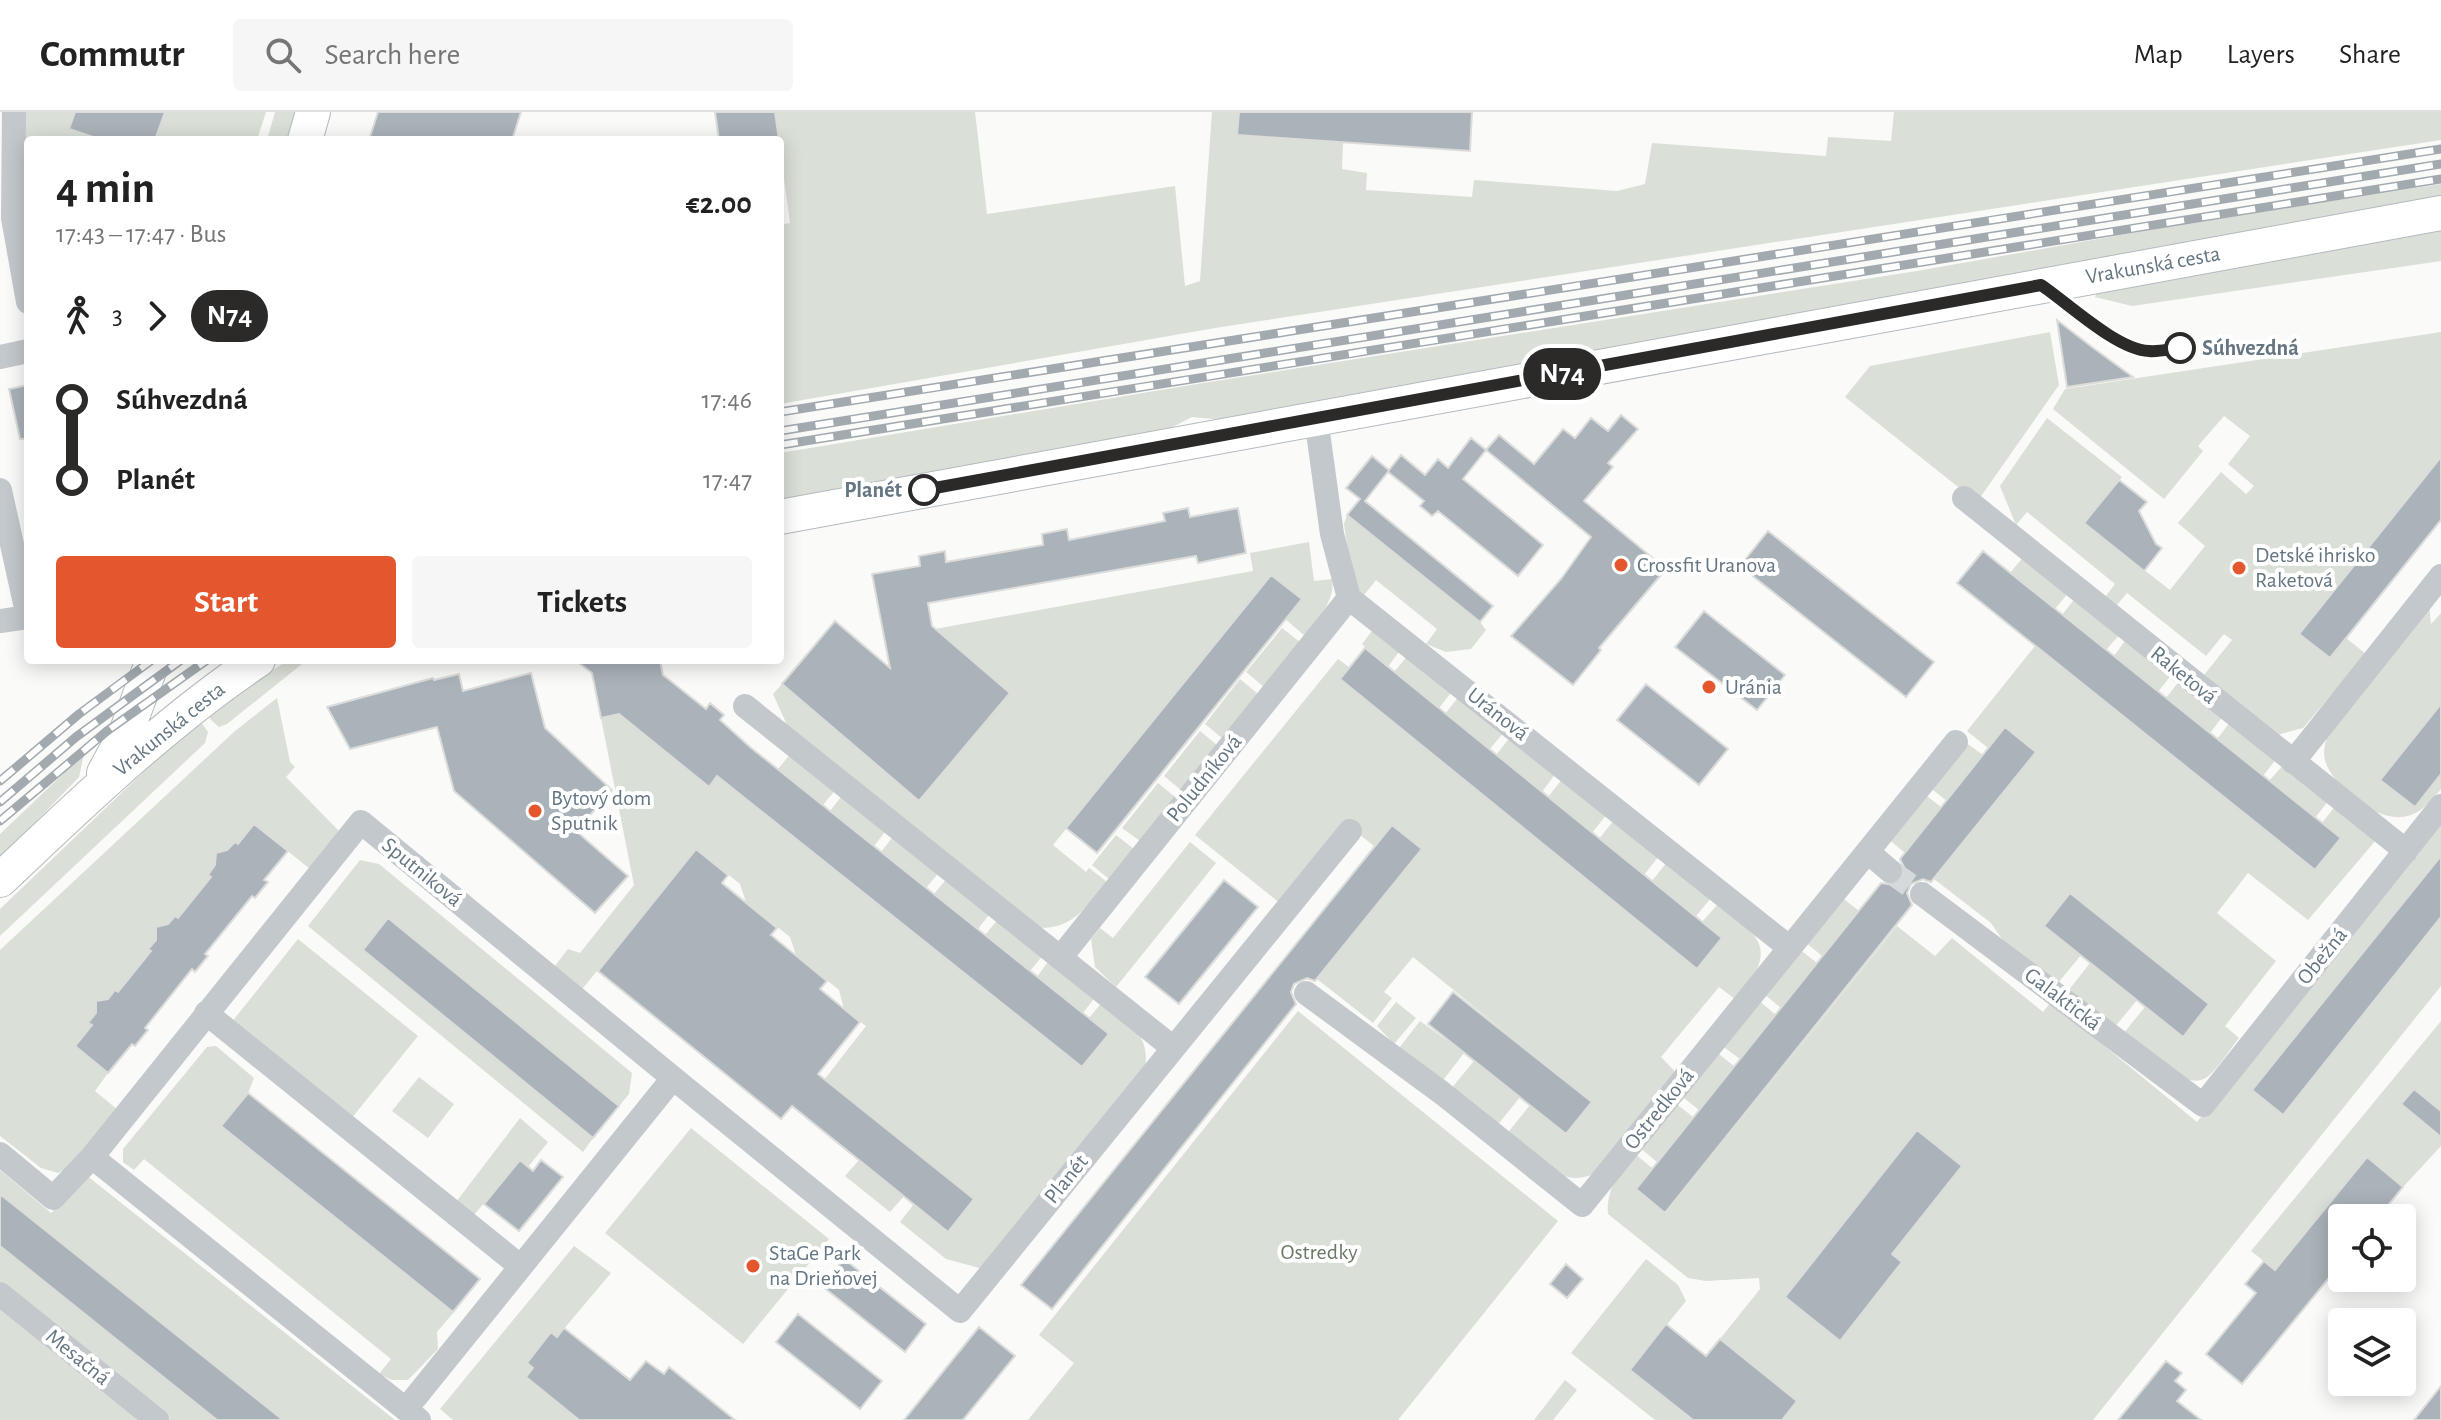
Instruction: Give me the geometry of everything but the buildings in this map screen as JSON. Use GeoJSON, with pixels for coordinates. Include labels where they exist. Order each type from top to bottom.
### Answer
{"type":"FeatureCollection","features":[{"type":"Feature","properties":{"kind":"main road"},"geometry":{"type":"LineString","coordinates":[[306,136],[313,112]]}},
{"type":"Feature","properties":{"kind":"main road","name":"Vrakunská cesta"},"geometry":{"type":"LineString","coordinates":[[784,516],[2441,213]]}},
{"type":"Feature","properties":{"kind":"main road","name":"Vrakunská cesta"},"geometry":{"type":"LineString","coordinates":[[81,801],[253,664]]}},
{"type":"Feature","properties":{"kind":"main road"},"geometry":{"type":"LineString","coordinates":[[151,665],[151,681],[166,699],[185,707],[196,707]]}},
{"type":"Feature","properties":{"kind":"main road"},"geometry":{"type":"LineString","coordinates":[[0,880],[81,801],[117,752],[151,665]]}},
{"type":"Feature","properties":{"kind":"street"},"geometry":{"type":"LineString","coordinates":[[14,112],[13,218],[24,280]]}},
{"type":"Feature","properties":{"kind":"street"},"geometry":{"type":"LineString","coordinates":[[0,357],[24,352]]}},
{"type":"Feature","properties":{"kind":"street"},"geometry":{"type":"LineString","coordinates":[[1316,418],[1332,534],[1349,598]]}},
{"type":"Feature","properties":{"kind":"street"},"geometry":{"type":"LineString","coordinates":[[0,490],[24,599]]}},
{"type":"Feature","properties":{"kind":"street","name":"Raketová"},"geometry":{"type":"LineString","coordinates":[[1964,498],[2406,851]]}},
{"type":"Feature","properties":{"kind":"street"},"geometry":{"type":"LineString","coordinates":[[2293,762],[2441,576]]}},
{"type":"Feature","properties":{"kind":"street","name":"Uránová"},"geometry":{"type":"LineString","coordinates":[[1349,598],[1790,948]]}},
{"type":"Feature","properties":{"kind":"street","name":"Poludníková"},"geometry":{"type":"LineString","coordinates":[[1060,958],[1349,598]]}},
{"type":"Feature","properties":{"kind":"street"},"geometry":{"type":"LineString","coordinates":[[0,621],[24,618]]}},
{"type":"Feature","properties":{"kind":"street"},"geometry":{"type":"LineString","coordinates":[[745,706],[1172,1047]]}},
{"type":"Feature","properties":{"kind":"street","name":"Ostredková"},"geometry":{"type":"LineString","coordinates":[[1306,993],[1442,1093],[1582,1205],[1956,742]]}},
{"type":"Feature","properties":{"kind":"street","name":"Obežná"},"geometry":{"type":"LineString","coordinates":[[2203,1105],[2441,806]]}},
{"type":"Feature","properties":{"kind":"street","name":"Sputniková"},"geometry":{"type":"LineString","coordinates":[[0,1154],[53,1198],[92,1157],[361,822],[960,1311]]}},
{"type":"Feature","properties":{"kind":"street","name":"Planét"},"geometry":{"type":"LineString","coordinates":[[960,1311],[1350,831]]}},
{"type":"Feature","properties":{"kind":"street"},"geometry":{"type":"LineString","coordinates":[[1868,852],[1890,871]]}},
{"type":"Feature","properties":{"kind":"street","name":"Galaktická"},"geometry":{"type":"LineString","coordinates":[[1922,894],[2203,1105]]}},
{"type":"Feature","properties":{"kind":"street"},"geometry":{"type":"LineString","coordinates":[[206,1013],[520,1266]]}},
{"type":"Feature","properties":{"kind":"street"},"geometry":{"type":"LineString","coordinates":[[92,1157],[412,1414],[520,1266],[673,1078]]}},
{"type":"Feature","properties":{"kind":"street","name":"Mesačná"},"geometry":{"type":"LineString","coordinates":[[0,1294],[157,1420]]}},
{"type":"Feature","properties":{"kind":"green space"},"geometry":{"type":"Polygon","coordinates":[[[25,112],[266,112],[258,136],[24,136],[25,112]]]}},
{"type":"Feature","properties":{"kind":"green space"},"geometry":{"type":"Polygon","coordinates":[[[275,112],[298,112],[290,136],[268,136],[275,112]]]}},
{"type":"Feature","properties":{"kind":"green space"},"geometry":{"type":"Polygon","coordinates":[[[775,112],[975,112],[987,214],[1175,186],[1185,286],[1200,281],[1212,112],[1239,112],[1238,135],[1343,142],[1342,169],[1367,173],[1366,190],[1472,197],[1474,180],[1617,191],[1645,184],[1652,143],[1826,156],[1828,137],[1891,141],[1894,112],[2441,112],[2441,140],[1215,328],[784,403],[784,224],[790,223],[784,179],[784,136],[778,136],[775,112]]]}},
{"type":"Feature","properties":{"kind":"green space"},"geometry":{"type":"Polygon","coordinates":[[[24,145],[24,212],[22,211],[24,145]]]}},
{"type":"Feature","properties":{"kind":"green space"},"geometry":{"type":"Polygon","coordinates":[[[2441,184],[2441,199],[1235,421],[1192,417],[1157,435],[784,504],[784,452],[1917,271],[2171,226],[2441,184]]]}},
{"type":"Feature","properties":{"kind":"green space"},"geometry":{"type":"Polygon","coordinates":[[[2441,224],[2441,261],[2132,306],[2095,297],[2099,288],[2441,224]]]}},
{"type":"Feature","properties":{"kind":"green space"},"geometry":{"type":"Polygon","coordinates":[[[2050,332],[2059,385],[1977,502],[1845,397],[1870,366],[2050,332]]]}},
{"type":"Feature","properties":{"kind":"green space"},"geometry":{"type":"Polygon","coordinates":[[[2441,332],[2441,457],[2299,633],[2329,658],[2346,638],[2366,654],[2303,728],[2277,735],[2200,680],[2232,640],[2224,634],[2206,656],[2127,593],[2116,606],[2105,597],[2115,584],[2027,512],[2016,525],[2000,486],[2047,418],[2122,477],[2085,524],[2170,590],[2205,546],[2178,523],[2221,472],[2246,494],[2254,486],[2228,464],[2250,436],[2224,416],[2198,446],[2203,451],[2164,499],[2053,409],[2065,389],[2441,332]]]}},
{"type":"Feature","properties":{"kind":"green space"},"geometry":{"type":"Polygon","coordinates":[[[1347,515],[1480,622],[1486,630],[1471,649],[1446,652],[1426,644],[1437,629],[1376,580],[1364,595],[1353,585],[1344,524],[1347,515]]]}},
{"type":"Feature","properties":{"kind":"green space"},"geometry":{"type":"Polygon","coordinates":[[[1309,542],[1314,581],[1332,579],[1331,595],[1320,616],[1305,636],[1285,619],[1301,599],[1271,575],[1053,845],[1086,872],[1089,868],[1107,882],[1077,916],[1058,926],[1035,927],[792,736],[773,694],[782,684],[919,801],[1010,693],[935,629],[1253,571],[1250,553],[1309,542]]]}},
{"type":"Feature","properties":{"kind":"green space"},"geometry":{"type":"Polygon","coordinates":[[[2024,556],[2069,592],[2055,609],[2010,573],[2024,556]]]}},
{"type":"Feature","properties":{"kind":"green space"},"geometry":{"type":"Polygon","coordinates":[[[2076,597],[2121,633],[2106,650],[2062,615],[2076,597]]]}},
{"type":"Feature","properties":{"kind":"green space"},"geometry":{"type":"Polygon","coordinates":[[[2429,605],[2431,624],[2441,613],[2441,789],[2419,811],[2407,816],[2391,816],[2367,807],[2345,790],[2329,770],[2324,756],[2325,747],[2332,725],[2429,605]]]}},
{"type":"Feature","properties":{"kind":"green space"},"geometry":{"type":"Polygon","coordinates":[[[1375,627],[1401,649],[1388,667],[1362,644],[1375,627]]]}},
{"type":"Feature","properties":{"kind":"green space"},"geometry":{"type":"Polygon","coordinates":[[[1282,628],[1300,642],[1264,687],[1246,672],[1282,628]]]}},
{"type":"Feature","properties":{"kind":"green space"},"geometry":{"type":"Polygon","coordinates":[[[2127,638],[2172,674],[2158,692],[2114,656],[2127,638]]]}},
{"type":"Feature","properties":{"kind":"green space"},"geometry":{"type":"Polygon","coordinates":[[[2035,646],[2315,870],[2341,839],[2322,823],[2336,805],[2376,840],[2308,920],[2248,873],[2217,913],[2276,961],[2225,1026],[2239,1038],[2220,1064],[2198,1081],[2175,1075],[2123,1034],[2145,1007],[2183,1036],[2209,1004],[2070,893],[2044,926],[2081,955],[2058,983],[2004,942],[1991,923],[1934,879],[2035,752],[2005,727],[1988,748],[1967,731],[2035,646]]]}},
{"type":"Feature","properties":{"kind":"green space"},"geometry":{"type":"Polygon","coordinates":[[[1409,654],[1453,690],[1439,708],[1394,672],[1409,654]]]}},
{"type":"Feature","properties":{"kind":"green space"},"geometry":{"type":"Polygon","coordinates":[[[1338,659],[1349,667],[1340,679],[1697,968],[1722,938],[1702,922],[1718,904],[1756,937],[1760,947],[1757,969],[1739,1002],[1719,987],[1661,1057],[1680,1077],[1591,1175],[1579,1178],[1556,1173],[1506,1135],[1530,1105],[1566,1134],[1591,1102],[1413,957],[1384,992],[1392,998],[1373,1023],[1317,979],[1422,849],[1392,825],[1374,846],[1355,831],[1281,904],[1195,835],[1338,659]]]}},
{"type":"Feature","properties":{"kind":"green space"},"geometry":{"type":"Polygon","coordinates":[[[282,664],[302,664],[227,724],[219,727],[210,719],[210,712],[282,664]]]}},
{"type":"Feature","properties":{"kind":"green space"},"geometry":{"type":"Polygon","coordinates":[[[1240,679],[1258,694],[1222,738],[1205,724],[1240,679]]]}},
{"type":"Feature","properties":{"kind":"green space"},"geometry":{"type":"Polygon","coordinates":[[[2180,680],[2224,715],[2210,733],[2166,698],[2180,680]]]}},
{"type":"Feature","properties":{"kind":"green space"},"geometry":{"type":"Polygon","coordinates":[[[1460,695],[1505,731],[1489,750],[1445,714],[1460,695]]]}},
{"type":"Feature","properties":{"kind":"green space"},"geometry":{"type":"Polygon","coordinates":[[[277,698],[290,762],[295,767],[286,777],[340,832],[310,869],[254,824],[75,1045],[108,1073],[95,1091],[118,1110],[74,1165],[58,1173],[41,1168],[0,1136],[0,950],[235,731],[277,698]]]}},
{"type":"Feature","properties":{"kind":"green space"},"geometry":{"type":"Polygon","coordinates":[[[639,710],[638,730],[708,786],[718,774],[1081,1067],[1108,1035],[1089,1018],[1103,1001],[1140,1037],[1146,1056],[1145,1068],[983,1269],[946,1259],[900,1222],[914,1204],[948,1231],[974,1199],[824,1080],[866,1026],[844,1009],[839,990],[796,955],[790,937],[746,902],[740,884],[697,849],[579,993],[551,971],[568,949],[580,953],[634,885],[601,718],[639,710]]]}},
{"type":"Feature","properties":{"kind":"green space"},"geometry":{"type":"Polygon","coordinates":[[[2231,721],[2277,758],[2263,776],[2217,739],[2231,721]]]}},
{"type":"Feature","properties":{"kind":"green space"},"geometry":{"type":"Polygon","coordinates":[[[201,722],[208,732],[205,743],[0,936],[0,909],[179,738],[201,722]]]}},
{"type":"Feature","properties":{"kind":"green space"},"geometry":{"type":"Polygon","coordinates":[[[1200,731],[1217,745],[1181,790],[1164,776],[1200,731]]]}},
{"type":"Feature","properties":{"kind":"green space"},"geometry":{"type":"Polygon","coordinates":[[[1511,736],[1556,773],[1542,792],[1496,755],[1511,736]]]}},
{"type":"Feature","properties":{"kind":"green space"},"geometry":{"type":"Polygon","coordinates":[[[1965,742],[1983,755],[1947,801],[1928,786],[1965,742]]]}},
{"type":"Feature","properties":{"kind":"green space"},"geometry":{"type":"Polygon","coordinates":[[[792,752],[837,788],[823,805],[778,769],[792,752]]]}},
{"type":"Feature","properties":{"kind":"green space"},"geometry":{"type":"Polygon","coordinates":[[[84,754],[79,777],[0,859],[0,834],[84,754]]]}},
{"type":"Feature","properties":{"kind":"green space"},"geometry":{"type":"Polygon","coordinates":[[[2284,764],[2329,800],[2315,818],[2269,781],[2284,764]]]}},
{"type":"Feature","properties":{"kind":"green space"},"geometry":{"type":"Polygon","coordinates":[[[1563,778],[1607,814],[1592,833],[1548,797],[1563,778]]]}},
{"type":"Feature","properties":{"kind":"green space"},"geometry":{"type":"Polygon","coordinates":[[[1158,783],[1175,797],[1140,841],[1122,828],[1158,783]]]}},
{"type":"Feature","properties":{"kind":"green space"},"geometry":{"type":"Polygon","coordinates":[[[844,793],[888,828],[874,846],[830,811],[844,793]]]}},
{"type":"Feature","properties":{"kind":"green space"},"geometry":{"type":"Polygon","coordinates":[[[1923,793],[1941,807],[1905,853],[1887,838],[1923,793]]]}},
{"type":"Feature","properties":{"kind":"green space"},"geometry":{"type":"Polygon","coordinates":[[[1614,820],[1659,856],[1644,875],[1599,839],[1614,820]]]}},
{"type":"Feature","properties":{"kind":"green space"},"geometry":{"type":"Polygon","coordinates":[[[2441,820],[2441,855],[2252,1090],[2283,1115],[2441,918],[2441,986],[2093,1420],[1782,1420],[1797,1401],[1720,1339],[1760,1289],[1759,1278],[1706,1281],[1688,1278],[1608,1214],[1611,1189],[1634,1153],[1652,1168],[1636,1189],[1666,1213],[1897,926],[1935,956],[1952,938],[2043,1012],[2051,1002],[2197,1122],[2441,820]]]}},
{"type":"Feature","properties":{"kind":"green space"},"geometry":{"type":"Polygon","coordinates":[[[895,834],[940,871],[926,888],[881,852],[895,834]]]}},
{"type":"Feature","properties":{"kind":"green space"},"geometry":{"type":"Polygon","coordinates":[[[1116,835],[1134,849],[1109,879],[1092,865],[1116,835]]]}},
{"type":"Feature","properties":{"kind":"green space"},"geometry":{"type":"Polygon","coordinates":[[[1190,842],[1216,863],[1116,987],[1095,967],[1091,939],[1100,928],[1113,938],[1190,842]]]}},
{"type":"Feature","properties":{"kind":"green space"},"geometry":{"type":"Polygon","coordinates":[[[360,860],[379,864],[632,1073],[629,1094],[619,1106],[389,919],[363,950],[593,1138],[583,1152],[308,926],[360,860]]]}},
{"type":"Feature","properties":{"kind":"green space"},"geometry":{"type":"Polygon","coordinates":[[[1667,862],[1711,898],[1696,916],[1652,881],[1667,862]]]}},
{"type":"Feature","properties":{"kind":"green space"},"geometry":{"type":"Polygon","coordinates":[[[948,877],[991,912],[978,929],[934,894],[948,877]]]}},
{"type":"Feature","properties":{"kind":"green space"},"geometry":{"type":"Polygon","coordinates":[[[1840,896],[1859,911],[1822,956],[1804,941],[1840,896]]]}},
{"type":"Feature","properties":{"kind":"green space"},"geometry":{"type":"Polygon","coordinates":[[[999,918],[1044,954],[1030,971],[985,935],[999,918]]]}},
{"type":"Feature","properties":{"kind":"green space"},"geometry":{"type":"Polygon","coordinates":[[[298,939],[418,1036],[351,1119],[231,1023],[298,939]]]}},
{"type":"Feature","properties":{"kind":"green space"},"geometry":{"type":"Polygon","coordinates":[[[1798,948],[1817,963],[1781,1008],[1763,993],[1798,948]]]}},
{"type":"Feature","properties":{"kind":"green space"},"geometry":{"type":"Polygon","coordinates":[[[1050,959],[1096,996],[1083,1013],[1037,977],[1050,959]]]}},
{"type":"Feature","properties":{"kind":"green space"},"geometry":{"type":"Polygon","coordinates":[[[2090,963],[2137,1000],[2114,1028],[2068,991],[2090,963]]]}},
{"type":"Feature","properties":{"kind":"green space"},"geometry":{"type":"Polygon","coordinates":[[[1757,999],[1776,1015],[1740,1059],[1721,1045],[1757,999]]]}},
{"type":"Feature","properties":{"kind":"green space"},"geometry":{"type":"Polygon","coordinates":[[[1396,1002],[1416,1018],[1394,1044],[1377,1026],[1396,1002]]]}},
{"type":"Feature","properties":{"kind":"green space","name":"Ostredky"},"geometry":{"type":"Polygon","coordinates":[[[1298,1011],[1558,1221],[1398,1420],[1028,1420],[1074,1363],[1039,1335],[1298,1011]]]}},
{"type":"Feature","properties":{"kind":"green space"},"geometry":{"type":"Polygon","coordinates":[[[1420,1021],[1464,1053],[1441,1083],[1399,1048],[1420,1021]]]}},
{"type":"Feature","properties":{"kind":"green space"},"geometry":{"type":"Polygon","coordinates":[[[2441,1021],[2441,1146],[2403,1187],[2367,1157],[2275,1270],[2251,1251],[2441,1021]]]}},
{"type":"Feature","properties":{"kind":"green space"},"geometry":{"type":"Polygon","coordinates":[[[216,1046],[254,1078],[248,1093],[221,1126],[453,1313],[437,1332],[438,1349],[408,1380],[392,1380],[379,1374],[391,1359],[144,1159],[134,1170],[123,1162],[123,1149],[207,1047],[216,1046]]]}},
{"type":"Feature","properties":{"kind":"green space"},"geometry":{"type":"Polygon","coordinates":[[[1715,1051],[1734,1066],[1699,1110],[1680,1095],[1715,1051]]]}},
{"type":"Feature","properties":{"kind":"green space"},"geometry":{"type":"Polygon","coordinates":[[[1474,1061],[1520,1097],[1496,1127],[1450,1090],[1474,1061]]]}},
{"type":"Feature","properties":{"kind":"green space"},"geometry":{"type":"Polygon","coordinates":[[[419,1077],[454,1104],[428,1138],[392,1111],[419,1077]]]}},
{"type":"Feature","properties":{"kind":"green space"},"geometry":{"type":"Polygon","coordinates":[[[1674,1102],[1693,1117],[1657,1162],[1639,1147],[1674,1102]]]}},
{"type":"Feature","properties":{"kind":"green space"},"geometry":{"type":"Polygon","coordinates":[[[520,1118],[548,1142],[528,1167],[519,1161],[474,1215],[456,1202],[520,1118]]]}},
{"type":"Feature","properties":{"kind":"green space"},"geometry":{"type":"Polygon","coordinates":[[[691,1128],[829,1239],[743,1344],[605,1233],[691,1128]]]}},
{"type":"Feature","properties":{"kind":"green space"},"geometry":{"type":"Polygon","coordinates":[[[859,1160],[904,1196],[890,1212],[845,1176],[859,1160]]]}},
{"type":"Feature","properties":{"kind":"green space"},"geometry":{"type":"Polygon","coordinates":[[[0,1170],[51,1213],[86,1175],[395,1420],[283,1420],[0,1194],[0,1170]]]}},
{"type":"Feature","properties":{"kind":"green space"},"geometry":{"type":"Polygon","coordinates":[[[0,1246],[217,1420],[0,1420],[0,1246]]]}},
{"type":"Feature","properties":{"kind":"green space"},"geometry":{"type":"Polygon","coordinates":[[[574,1246],[611,1273],[557,1337],[551,1332],[527,1363],[533,1368],[526,1378],[579,1420],[453,1420],[440,1409],[574,1246]]]}},
{"type":"Feature","properties":{"kind":"green space"},"geometry":{"type":"Polygon","coordinates":[[[1646,1259],[1678,1285],[1686,1301],[1630,1370],[1693,1420],[1655,1420],[1571,1353],[1646,1259]]]}},
{"type":"Feature","properties":{"kind":"green space"},"geometry":{"type":"Polygon","coordinates":[[[1565,1380],[1577,1390],[1553,1420],[1534,1420],[1565,1380]]]}},
{"type":"Feature","properties":{"kind":"tunnel"},"geometry":{"type":"LineString","coordinates":[[1890,871],[1922,894]]}},
{"type":"Feature","properties":{"kind":"railway"},"geometry":{"type":"LineString","coordinates":[[784,411],[2441,149]]}},
{"type":"Feature","properties":{"kind":"railway"},"geometry":{"type":"LineString","coordinates":[[784,430],[2441,164]]}},
{"type":"Feature","properties":{"kind":"railway"},"geometry":{"type":"LineString","coordinates":[[784,444],[2441,179]]}},
{"type":"Feature","properties":{"kind":"railway"},"geometry":{"type":"LineString","coordinates":[[0,781],[79,714],[147,664]]}},
{"type":"Feature","properties":{"kind":"railway"},"geometry":{"type":"LineString","coordinates":[[0,802],[76,737],[176,664]]}},
{"type":"Feature","properties":{"kind":"railway"},"geometry":{"type":"LineString","coordinates":[[0,821],[107,731],[201,664]]}},
{"type":"Feature","properties":{"kind":"bus line","name":"N74"},"geometry":{"type":"LineString","coordinates":[[924,490],[2041,285],[2110,338],[2146,352],[2180,348]]}},
{"type":"Feature","properties":{"kind":"place","name":"Súhvezdná"},"geometry":{"type":"Point","coordinates":[2180,348]}},
{"type":"Feature","properties":{"kind":"place","name":"Planét"},"geometry":{"type":"Point","coordinates":[924,490]}},
{"type":"Feature","properties":{"kind":"place","name":"Crossfit Uranova"},"geometry":{"type":"Point","coordinates":[1621,565]}},
{"type":"Feature","properties":{"kind":"place","name":"Detské ihrisko Raketová"},"geometry":{"type":"Point","coordinates":[2239,568]}},
{"type":"Feature","properties":{"kind":"place","name":"Uránia"},"geometry":{"type":"Point","coordinates":[1709,687]}},
{"type":"Feature","properties":{"kind":"place","name":"Bytový dom Sputnik"},"geometry":{"type":"Point","coordinates":[535,811]}},
{"type":"Feature","properties":{"kind":"place","name":"StaGe Park na Drieňovej"},"geometry":{"type":"Point","coordinates":[753,1266]}}]}
